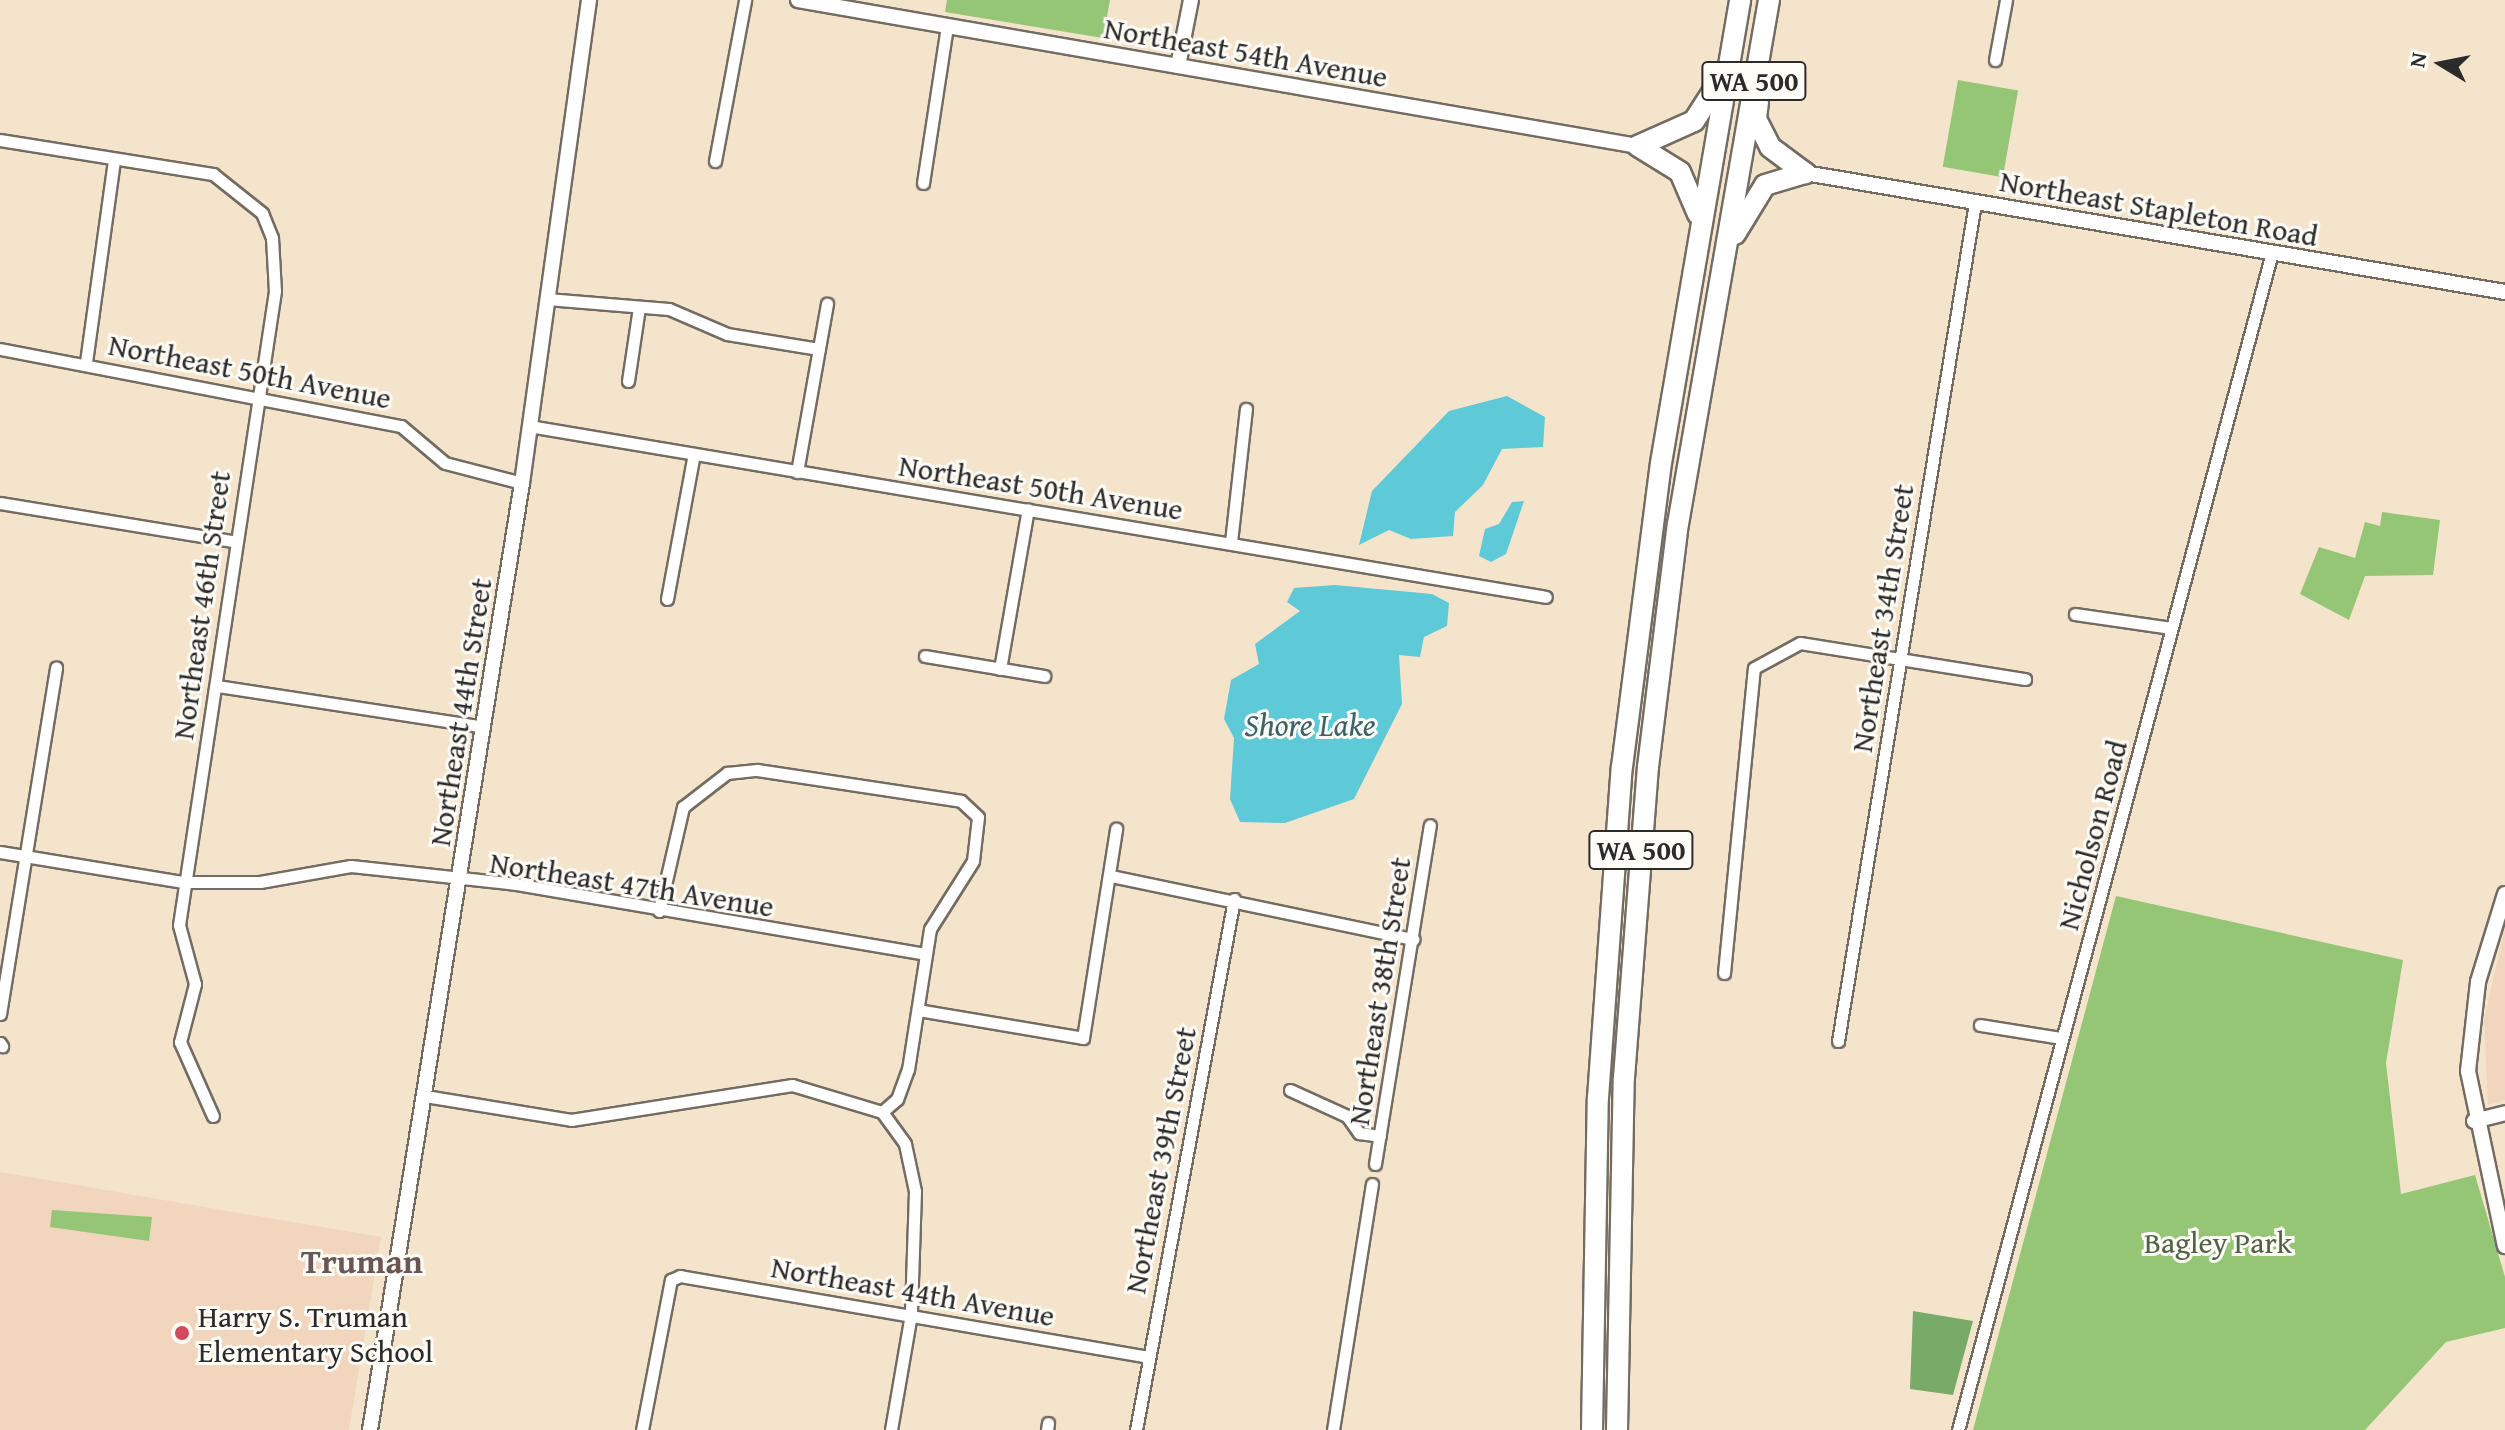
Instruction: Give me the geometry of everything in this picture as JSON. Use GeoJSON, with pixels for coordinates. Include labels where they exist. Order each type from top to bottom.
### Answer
{"type":"FeatureCollection","features":[{"type":"Feature","properties":{"kind":"highway"},"geometry":{"type":"LineString","coordinates":[[1638,146],[1678,132],[1707,108],[1739,0]]}},
{"type":"Feature","properties":{"kind":"highway","name":"WA 500"},"geometry":{"type":"LineString","coordinates":[[1592,1430],[1598,1098],[1616,837],[1649,544],[1739,0]]}},
{"type":"Feature","properties":{"kind":"highway"},"geometry":{"type":"LineString","coordinates":[[1770,0],[1756,119],[1770,147],[1805,173]]}},
{"type":"Feature","properties":{"kind":"highway","name":"WA 500"},"geometry":{"type":"LineString","coordinates":[[1617,1430],[1634,929],[1665,614],[1705,358],[1770,0]]}},
{"type":"Feature","properties":{"kind":"highway"},"geometry":{"type":"LineString","coordinates":[[1638,146],[1680,172],[1700,224]]}},
{"type":"Feature","properties":{"kind":"highway"},"geometry":{"type":"LineString","coordinates":[[1705,358],[1744,211],[1765,185],[1805,173]]}},
{"type":"Feature","properties":{"kind":"street","name":"Northeast 44th Street"},"geometry":{"type":"LineString","coordinates":[[370,1430],[522,483],[589,0]]}},
{"type":"Feature","properties":{"kind":"street"},"geometry":{"type":"LineString","coordinates":[[715,161],[745,0]]}},
{"type":"Feature","properties":{"kind":"street","name":"Northeast 54th Avenue"},"geometry":{"type":"LineString","coordinates":[[798,0],[1638,146]]}},
{"type":"Feature","properties":{"kind":"street"},"geometry":{"type":"LineString","coordinates":[[1178,66],[1191,0]]}},
{"type":"Feature","properties":{"kind":"street"},"geometry":{"type":"LineString","coordinates":[[1995,60],[2006,0]]}},
{"type":"Feature","properties":{"kind":"street"},"geometry":{"type":"LineString","coordinates":[[923,183],[947,26]]}},
{"type":"Feature","properties":{"kind":"street"},"geometry":{"type":"LineString","coordinates":[[0,140],[114,159],[86,362]]}},
{"type":"Feature","properties":{"kind":"street","name":"Northeast 46th Street"},"geometry":{"type":"LineString","coordinates":[[114,159],[191,168],[233,184],[262,213],[276,265],[232,541],[217,686],[179,925],[195,984],[180,1042],[213,1116]]}},
{"type":"Feature","properties":{"kind":"street","name":"Northeast Stapleton Road"},"geometry":{"type":"LineString","coordinates":[[1805,173],[2505,292]]}},
{"type":"Feature","properties":{"kind":"street","name":"Northeast 34th Street"},"geometry":{"type":"LineString","coordinates":[[1838,1041],[1975,203]]}},
{"type":"Feature","properties":{"kind":"street","name":"Nicholson Road"},"geometry":{"type":"LineString","coordinates":[[1958,1430],[2272,252]]}},
{"type":"Feature","properties":{"kind":"street"},"geometry":{"type":"LineString","coordinates":[[547,299],[669,309],[727,334],[819,349]]}},
{"type":"Feature","properties":{"kind":"street"},"geometry":{"type":"LineString","coordinates":[[797,472],[827,304]]}},
{"type":"Feature","properties":{"kind":"street"},"geometry":{"type":"LineString","coordinates":[[628,381],[639,307]]}},
{"type":"Feature","properties":{"kind":"street","name":"Northeast 50th Avenue"},"geometry":{"type":"LineString","coordinates":[[0,349],[86,362],[255,401],[401,426],[457,469],[522,483]]}},
{"type":"Feature","properties":{"kind":"street"},"geometry":{"type":"LineString","coordinates":[[1231,542],[1246,409]]}},
{"type":"Feature","properties":{"kind":"street","name":"Northeast 50th Avenue"},"geometry":{"type":"LineString","coordinates":[[529,426],[1546,597]]}},
{"type":"Feature","properties":{"kind":"street"},"geometry":{"type":"LineString","coordinates":[[667,599],[694,454]]}},
{"type":"Feature","properties":{"kind":"street"},"geometry":{"type":"LineString","coordinates":[[0,503],[232,541]]}},
{"type":"Feature","properties":{"kind":"street"},"geometry":{"type":"LineString","coordinates":[[1000,669],[1028,509]]}},
{"type":"Feature","properties":{"kind":"street"},"geometry":{"type":"LineString","coordinates":[[2075,614],[2171,628]]}},
{"type":"Feature","properties":{"kind":"street"},"geometry":{"type":"LineString","coordinates":[[1724,973],[1754,668],[1774,654],[1800,643],[2025,679]]}},
{"type":"Feature","properties":{"kind":"street"},"geometry":{"type":"LineString","coordinates":[[925,656],[1044,676]]}},
{"type":"Feature","properties":{"kind":"street"},"geometry":{"type":"LineString","coordinates":[[0,1014],[56,668]]}},
{"type":"Feature","properties":{"kind":"street"},"geometry":{"type":"LineString","coordinates":[[217,686],[484,727]]}},
{"type":"Feature","properties":{"kind":"street"},"geometry":{"type":"LineString","coordinates":[[659,911],[683,807],[727,773],[757,770],[961,801],[978,817],[973,861],[939,911],[924,954],[908,1069],[897,1099],[882,1112]]}},
{"type":"Feature","properties":{"kind":"street","name":"Northeast 38th Street"},"geometry":{"type":"LineString","coordinates":[[1375,1164],[1430,825]]}},
{"type":"Feature","properties":{"kind":"street"},"geometry":{"type":"LineString","coordinates":[[918,1010],[1083,1038],[1116,829]]}},
{"type":"Feature","properties":{"kind":"street","name":"Northeast 47th Avenue"},"geometry":{"type":"LineString","coordinates":[[0,852],[184,882],[260,882],[351,866],[459,881],[516,884],[659,911],[924,954]]}},
{"type":"Feature","properties":{"kind":"street"},"geometry":{"type":"LineString","coordinates":[[1111,876],[1234,899],[1413,939]]}},
{"type":"Feature","properties":{"kind":"street"},"geometry":{"type":"LineString","coordinates":[[2505,894],[2470,1035],[2474,1121],[2505,1246]]}},
{"type":"Feature","properties":{"kind":"street","name":"Northeast 39th Street"},"geometry":{"type":"LineString","coordinates":[[1136,1430],[1147,1357],[1234,899]]}},
{"type":"Feature","properties":{"kind":"street"},"geometry":{"type":"LineString","coordinates":[[1980,1025],[2061,1038]]}},
{"type":"Feature","properties":{"kind":"street"},"geometry":{"type":"LineString","coordinates":[[425,1096],[571,1120],[792,1085],[882,1112],[905,1144],[915,1191],[911,1314],[891,1430]]}},
{"type":"Feature","properties":{"kind":"street"},"geometry":{"type":"LineString","coordinates":[[1290,1090],[1347,1116],[1359,1133],[1380,1136]]}},
{"type":"Feature","properties":{"kind":"street"},"geometry":{"type":"LineString","coordinates":[[2474,1121],[2505,1113]]}},
{"type":"Feature","properties":{"kind":"street"},"geometry":{"type":"LineString","coordinates":[[1333,1430],[1372,1184]]}},
{"type":"Feature","properties":{"kind":"street","name":"Northeast 44th Avenue"},"geometry":{"type":"LineString","coordinates":[[642,1430],[671,1280],[911,1314],[1147,1357]]}},
{"type":"Feature","properties":{"kind":"shaded area"},"geometry":{"type":"Polygon","coordinates":[[[2505,927],[2505,1100],[2488,1105],[2484,1020],[2505,927]]]}},
{"type":"Feature","properties":{"kind":"shaded area","name":"Harry S. Truman Elementary School"},"geometry":{"type":"Polygon","coordinates":[[[0,1172],[381,1237],[349,1430],[0,1430],[0,1172]]]}},
{"type":"Feature","properties":{"kind":"green space"},"geometry":{"type":"Polygon","coordinates":[[[947,0],[1110,0],[1103,38],[945,12],[947,0]]]}},
{"type":"Feature","properties":{"kind":"green space"},"geometry":{"type":"Polygon","coordinates":[[[1958,80],[2018,91],[2003,177],[1943,167],[1958,80]]]}},
{"type":"Feature","properties":{"kind":"green space"},"geometry":{"type":"Polygon","coordinates":[[[2382,512],[2440,520],[2433,575],[2365,576],[2349,620],[2300,594],[2319,547],[2355,558],[2365,522],[2380,526],[2382,512]]]}},
{"type":"Feature","properties":{"kind":"green space","name":"Bagley Park"},"geometry":{"type":"Polygon","coordinates":[[[2116,896],[2403,960],[2386,1063],[2401,1194],[2475,1175],[2505,1277],[2505,1328],[2446,1342],[2365,1430],[1973,1430],[2116,896]]]}},
{"type":"Feature","properties":{"kind":"green space"},"geometry":{"type":"Polygon","coordinates":[[[52,1210],[152,1217],[149,1241],[50,1227],[52,1210]]]}},
{"type":"Feature","properties":{"kind":"green space"},"geometry":{"type":"Polygon","coordinates":[[[1913,1311],[1973,1321],[1953,1395],[1910,1389],[1913,1311]]]}},
{"type":"Feature","properties":{"kind":"water"},"geometry":{"type":"Polygon","coordinates":[[[1507,396],[1545,417],[1543,447],[1502,449],[1483,485],[1455,512],[1453,536],[1411,539],[1389,530],[1359,545],[1372,491],[1449,411],[1507,396]]]}},
{"type":"Feature","properties":{"kind":"water"},"geometry":{"type":"Polygon","coordinates":[[[1524,501],[1506,554],[1491,562],[1479,556],[1485,529],[1499,524],[1512,502],[1524,501]]]}},
{"type":"Feature","properties":{"kind":"water","name":"Shore Lake"},"geometry":{"type":"Polygon","coordinates":[[[1335,585],[1432,594],[1449,603],[1447,626],[1424,637],[1420,657],[1399,655],[1402,704],[1354,799],[1285,823],[1240,822],[1230,799],[1234,738],[1224,719],[1231,680],[1259,664],[1255,644],[1300,611],[1287,602],[1294,588],[1335,585]]]}},
{"type":"Feature","properties":{"kind":"place","name":"Harry S. Truman Elementary School"},"geometry":{"type":"Point","coordinates":[182,1333]}},
{"type":"Feature","properties":{"kind":"district","name":"Truman"},"geometry":{"type":"Point","coordinates":[362,1261]}}]}
